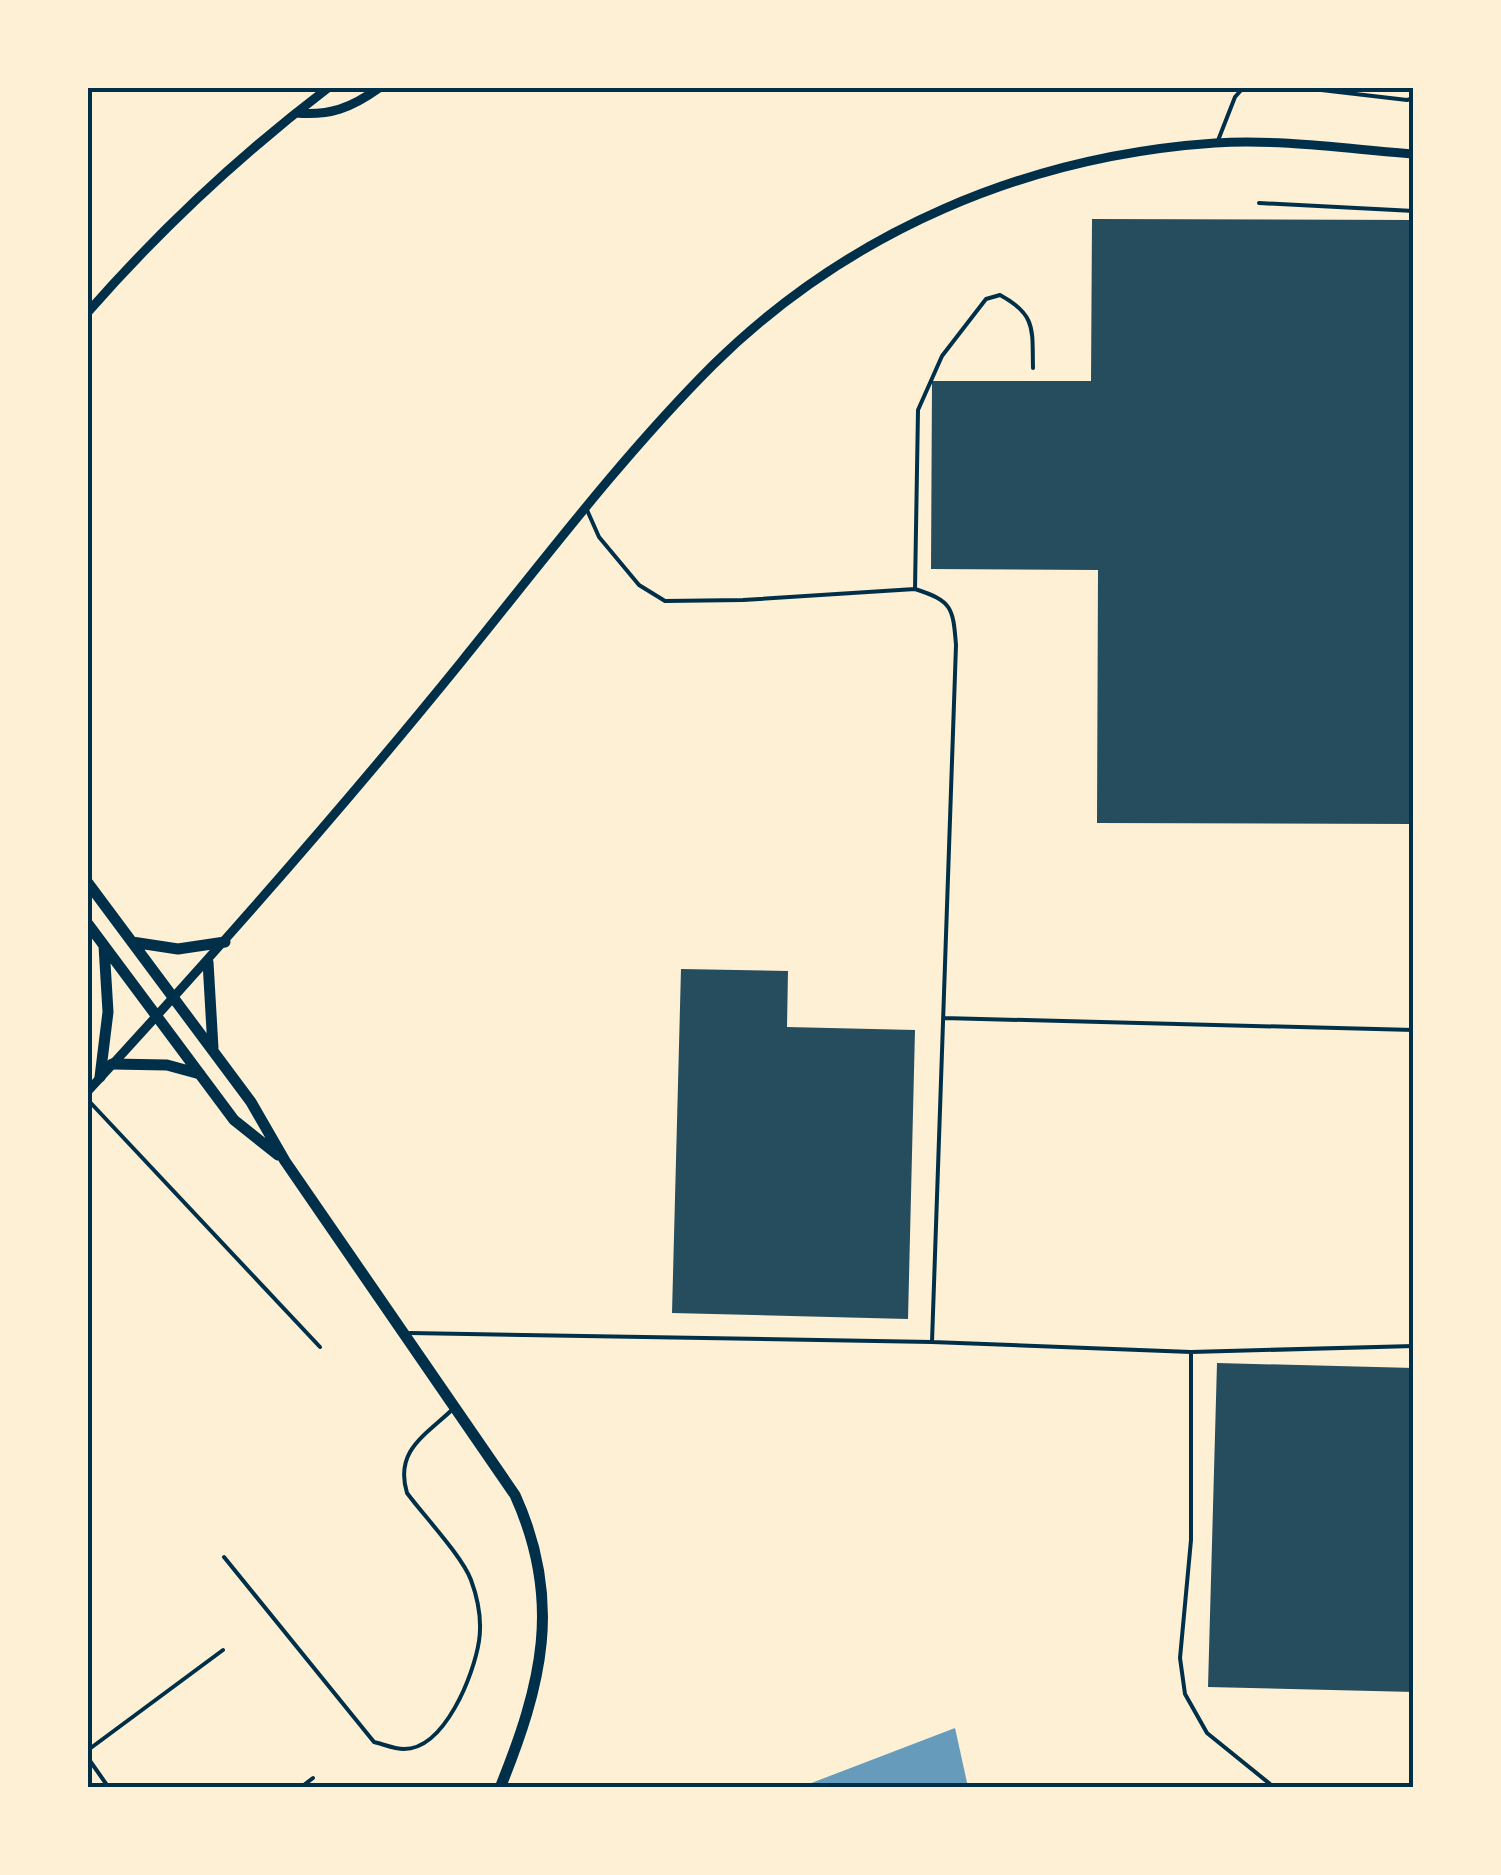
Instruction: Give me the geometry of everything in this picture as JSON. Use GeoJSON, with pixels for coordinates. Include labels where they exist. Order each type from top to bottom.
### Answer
{"type":"FeatureCollection","features":[{"type":"Feature","properties":{"kind":"street"},"geometry":{"type":"LineString","coordinates":[[88,312],[183,212],[328,88]]}},
{"type":"Feature","properties":{"kind":"street"},"geometry":{"type":"LineString","coordinates":[[296,113],[323,115],[344,109],[378,88]]}},
{"type":"Feature","properties":{"kind":"street"},"geometry":{"type":"LineString","coordinates":[[88,1090],[208,962],[376,768],[586,509],[675,406],[750,331],[834,268],[876,241],[957,201],[1047,170],[1115,155],[1218,143],[1281,143],[1414,154]]}},
{"type":"Feature","properties":{"kind":"street"},"geometry":{"type":"LineString","coordinates":[[88,883],[251,1102],[285,1161],[515,1495],[527,1521],[544,1589],[544,1624],[533,1692],[500,1788]]}},
{"type":"Feature","properties":{"kind":"street"},"geometry":{"type":"LineString","coordinates":[[88,924],[234,1120],[285,1161]]}},
{"type":"Feature","properties":{"kind":"street"},"geometry":{"type":"LineString","coordinates":[[132,942],[178,949],[225,942]]}},
{"type":"Feature","properties":{"kind":"street"},"geometry":{"type":"LineString","coordinates":[[100,1077],[108,1012],[104,946]]}},
{"type":"Feature","properties":{"kind":"street"},"geometry":{"type":"LineString","coordinates":[[208,962],[214,1052]]}},
{"type":"Feature","properties":{"kind":"street"},"geometry":{"type":"LineString","coordinates":[[112,1064],[145,1063],[200,1074]]}},
{"type":"Feature","properties":{"kind":"lane"},"geometry":{"type":"LineString","coordinates":[[1218,143],[1235,97],[1244,88]]}},
{"type":"Feature","properties":{"kind":"lane"},"geometry":{"type":"LineString","coordinates":[[1304,88],[1414,98]]}},
{"type":"Feature","properties":{"kind":"lane"},"geometry":{"type":"LineString","coordinates":[[1259,203],[1414,211]]}},
{"type":"Feature","properties":{"kind":"lane"},"geometry":{"type":"LineString","coordinates":[[916,589],[918,410],[942,356],[986,299],[1000,295],[1019,305],[1032,322],[1033,368]]}},
{"type":"Feature","properties":{"kind":"lane"},"geometry":{"type":"LineString","coordinates":[[586,509],[598,537],[639,586],[666,601],[916,589],[942,598],[953,614],[956,644],[932,1342]]}},
{"type":"Feature","properties":{"kind":"lane"},"geometry":{"type":"LineString","coordinates":[[943,1018],[1414,1030]]}},
{"type":"Feature","properties":{"kind":"lane"},"geometry":{"type":"LineString","coordinates":[[88,1100],[320,1347]]}},
{"type":"Feature","properties":{"kind":"lane"},"geometry":{"type":"LineString","coordinates":[[405,1332],[932,1342],[1191,1352],[1414,1346]]}},
{"type":"Feature","properties":{"kind":"lane"},"geometry":{"type":"LineString","coordinates":[[1191,1352],[1191,1540],[1180,1658],[1185,1694],[1207,1733],[1275,1788]]}},
{"type":"Feature","properties":{"kind":"lane"},"geometry":{"type":"LineString","coordinates":[[224,1557],[374,1742],[404,1749],[420,1744],[446,1722],[458,1702],[480,1639],[479,1606],[470,1576],[407,1494],[402,1478],[408,1451],[456,1406]]}},
{"type":"Feature","properties":{"kind":"lane"},"geometry":{"type":"LineString","coordinates":[[88,1750],[223,1650]]}},
{"type":"Feature","properties":{"kind":"lane"},"geometry":{"type":"LineString","coordinates":[[88,1758],[109,1788]]}},
{"type":"Feature","properties":{"kind":"lane"},"geometry":{"type":"LineString","coordinates":[[300,1788],[313,1778]]}},
{"type":"Feature","properties":{"kind":"water"},"geometry":{"type":"Polygon","coordinates":[[[955,1728],[968,1787],[801,1787],[955,1728]]]}},
{"type":"Feature","properties":{"kind":"building"},"geometry":{"type":"Polygon","coordinates":[[[1092,219],[1414,220],[1412,824],[1097,823],[1098,570],[931,569],[932,381],[1091,381],[1092,219]]]}},
{"type":"Feature","properties":{"kind":"building"},"geometry":{"type":"Polygon","coordinates":[[[681,969],[788,971],[787,1027],[915,1030],[908,1319],[672,1313],[681,969]]]}},
{"type":"Feature","properties":{"kind":"building"},"geometry":{"type":"Polygon","coordinates":[[[1217,1363],[1414,1368],[1414,1692],[1208,1687],[1217,1363]]]}}]}
